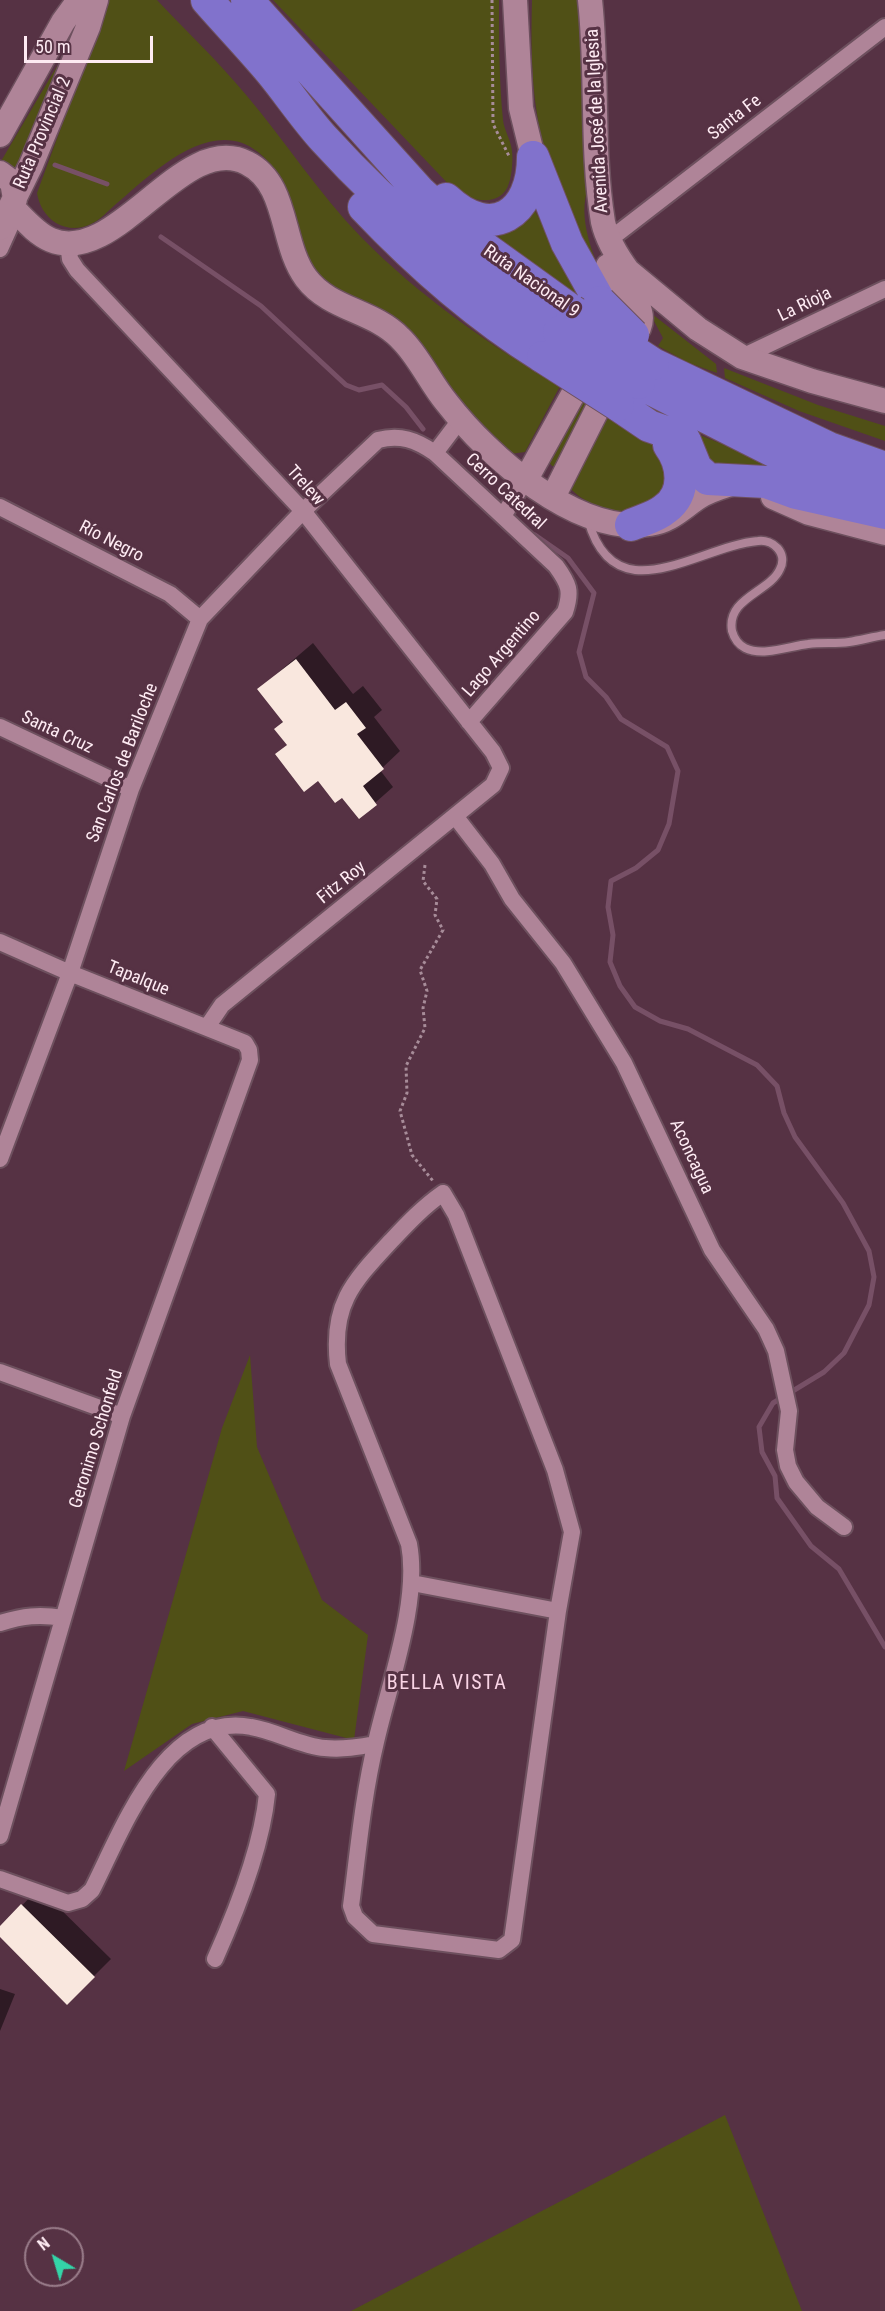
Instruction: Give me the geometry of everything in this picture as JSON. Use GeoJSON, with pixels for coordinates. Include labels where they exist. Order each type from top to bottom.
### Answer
{"type":"FeatureCollection","features":[{"type":"Feature","properties":{"kind":"highway"},"geometry":{"type":"LineString","coordinates":[[207,0],[282,70],[312,146],[334,175],[405,251],[479,314],[586,316]]}},
{"type":"Feature","properties":{"kind":"highway","name":"Ruta Nacional 9"},"geometry":{"type":"LineString","coordinates":[[248,0],[282,70],[323,84],[419,191],[468,236],[586,316],[633,372],[787,458],[885,495]]}},
{"type":"Feature","properties":{"kind":"highway"},"geometry":{"type":"LineString","coordinates":[[323,84],[363,112],[458,211],[473,218],[487,221],[512,214],[530,189],[522,158]]}},
{"type":"Feature","properties":{"kind":"highway"},"geometry":{"type":"LineString","coordinates":[[522,158],[567,243],[586,316],[633,372],[649,426],[676,456],[681,480],[674,500],[665,509],[631,525]]}},
{"type":"Feature","properties":{"kind":"highway","name":"Ruta Nacional 9"},"geometry":{"type":"LineString","coordinates":[[633,372],[885,468]]}},
{"type":"Feature","properties":{"kind":"highway"},"geometry":{"type":"LineString","coordinates":[[649,426],[685,441],[696,468],[708,479],[766,482],[796,492],[885,513]]}},
{"type":"Feature","properties":{"kind":"main road","name":"Ruta Provincial 2"},"geometry":{"type":"LineString","coordinates":[[0,135],[63,22],[79,0]]}},
{"type":"Feature","properties":{"kind":"main road","name":"Ruta Provincial 2"},"geometry":{"type":"LineString","coordinates":[[9,212],[88,27],[96,0]]}},
{"type":"Feature","properties":{"kind":"main road"},"geometry":{"type":"LineString","coordinates":[[515,0],[522,158]]}},
{"type":"Feature","properties":{"kind":"main road","name":"Avenida José de la Iglesia"},"geometry":{"type":"LineString","coordinates":[[590,0],[600,191],[603,222],[609,240]]}},
{"type":"Feature","properties":{"kind":"main road"},"geometry":{"type":"LineString","coordinates":[[0,173],[12,182],[9,212],[52,241],[68,243],[90,239],[106,231],[206,160],[224,157],[246,162],[270,183],[290,249],[307,279],[335,302],[372,317],[403,340],[460,420],[494,455],[525,481],[586,513],[621,525],[666,520],[707,492],[741,481],[809,513],[885,533]]}},
{"type":"Feature","properties":{"kind":"main road"},"geometry":{"type":"LineString","coordinates":[[586,316],[613,277],[606,261],[609,240]]}},
{"type":"Feature","properties":{"kind":"main road"},"geometry":{"type":"LineString","coordinates":[[609,240],[628,271],[698,329],[741,357],[812,381],[885,401]]}},
{"type":"Feature","properties":{"kind":"main road"},"geometry":{"type":"LineString","coordinates":[[553,497],[633,372],[643,319],[641,310],[586,316]]}},
{"type":"Feature","properties":{"kind":"main road"},"geometry":{"type":"LineString","coordinates":[[525,481],[577,387]]}},
{"type":"Feature","properties":{"kind":"street","name":"Santa Fe"},"geometry":{"type":"LineString","coordinates":[[609,240],[885,27]]}},
{"type":"Feature","properties":{"kind":"street"},"geometry":{"type":"LineString","coordinates":[[0,249],[9,212]]}},
{"type":"Feature","properties":{"kind":"street","name":"Trelew"},"geometry":{"type":"LineString","coordinates":[[68,243],[70,259],[77,270],[303,511],[493,752],[501,768]]}},
{"type":"Feature","properties":{"kind":"street","name":"La Rioja"},"geometry":{"type":"LineString","coordinates":[[741,357],[885,289]]}},
{"type":"Feature","properties":{"kind":"street"},"geometry":{"type":"LineString","coordinates":[[435,453],[460,420]]}},
{"type":"Feature","properties":{"kind":"street","name":"Cerro Catedral"},"geometry":{"type":"LineString","coordinates":[[378,440],[391,436],[417,440],[435,453],[556,566],[569,583],[571,594],[565,612]]}},
{"type":"Feature","properties":{"kind":"street","name":"San Carlos de Bariloche"},"geometry":{"type":"LineString","coordinates":[[0,1159],[70,974],[130,789],[200,619],[303,511],[378,440]]}},
{"type":"Feature","properties":{"kind":"street"},"geometry":{"type":"LineString","coordinates":[[503,516],[525,481]]}},
{"type":"Feature","properties":{"kind":"street","name":"Río Negro"},"geometry":{"type":"LineString","coordinates":[[0,507],[170,594],[200,619]]}},
{"type":"Feature","properties":{"kind":"street","name":"Lago Argentino"},"geometry":{"type":"LineString","coordinates":[[469,722],[565,612]]}},
{"type":"Feature","properties":{"kind":"street","name":"Santa Cruz"},"geometry":{"type":"LineString","coordinates":[[0,727],[130,789]]}},
{"type":"Feature","properties":{"kind":"street","name":"Fitz Roy"},"geometry":{"type":"LineString","coordinates":[[207,1027],[222,1005],[493,785],[501,768]]}},
{"type":"Feature","properties":{"kind":"street","name":"Aconcagua"},"geometry":{"type":"LineString","coordinates":[[455,816],[492,864],[512,899],[563,963],[624,1063],[712,1250],[766,1329],[776,1351],[789,1411],[785,1450],[788,1466],[796,1482],[817,1507],[844,1527]]}},
{"type":"Feature","properties":{"kind":"street","name":"Tapalque"},"geometry":{"type":"LineString","coordinates":[[0,942],[70,974],[244,1043],[249,1050],[250,1060]]}},
{"type":"Feature","properties":{"kind":"street","name":"Geronimo Schonfeld"},"geometry":{"type":"LineString","coordinates":[[0,1836],[122,1416],[250,1060]]}},
{"type":"Feature","properties":{"kind":"street"},"geometry":{"type":"LineString","coordinates":[[443,1193],[456,1215],[555,1470],[569,1514],[572,1532],[570,1556],[558,1611],[512,1940],[500,1950],[373,1934],[355,1917],[351,1906],[375,1744],[398,1656],[412,1583],[410,1544],[338,1364],[335,1337],[341,1311],[355,1280],[422,1208],[443,1193]]}},
{"type":"Feature","properties":{"kind":"street"},"geometry":{"type":"LineString","coordinates":[[0,1372],[122,1416]]}},
{"type":"Feature","properties":{"kind":"street"},"geometry":{"type":"LineString","coordinates":[[412,1583],[558,1611]]}},
{"type":"Feature","properties":{"kind":"street"},"geometry":{"type":"LineString","coordinates":[[0,1623],[43,1614],[63,1618]]}},
{"type":"Feature","properties":{"kind":"street"},"geometry":{"type":"LineString","coordinates":[[0,1879],[68,1902],[82,1899],[92,1890],[149,1779],[186,1742],[212,1727],[247,1726],[269,1730],[324,1748],[375,1744]]}},
{"type":"Feature","properties":{"kind":"street"},"geometry":{"type":"LineString","coordinates":[[212,1727],[267,1794],[265,1814],[232,1922],[215,1959]]}},
{"type":"Feature","properties":{"kind":"lane"},"geometry":{"type":"LineString","coordinates":[[586,513],[598,548],[610,559],[634,568],[669,568],[744,543],[760,540],[771,542],[778,548],[783,559],[780,571],[736,609],[732,630],[737,642],[746,649],[758,651],[811,643],[848,642],[885,635]]}},
{"type":"Feature","properties":{"kind":"path"},"geometry":{"type":"LineString","coordinates":[[492,0],[492,124],[522,158]]}},
{"type":"Feature","properties":{"kind":"path"},"geometry":{"type":"LineString","coordinates":[[425,865],[423,881],[437,899],[435,915],[443,930],[420,970],[427,991],[423,1008],[425,1028],[406,1066],[407,1093],[400,1111],[412,1155],[443,1193]]}},
{"type":"Feature","properties":{"kind":"shaded area"},"geometry":{"type":"Polygon","coordinates":[[[108,0],[157,0],[236,83],[331,203],[361,237],[406,279],[481,337],[560,386],[525,452],[510,454],[321,282],[300,244],[278,175],[258,152],[240,142],[221,140],[201,144],[182,153],[146,178],[101,218],[87,226],[64,227],[46,214],[37,193],[108,0]]]}},
{"type":"Feature","properties":{"kind":"shaded area"},"geometry":{"type":"Polygon","coordinates":[[[273,0],[499,0],[502,105],[504,124],[512,154],[511,176],[505,191],[500,196],[485,200],[462,195],[455,191],[273,0]]]}},
{"type":"Feature","properties":{"kind":"shaded area"},"geometry":{"type":"Polygon","coordinates":[[[532,0],[579,0],[587,191],[585,217],[590,245],[610,296],[576,233],[547,158],[535,100],[532,0]]]}},
{"type":"Feature","properties":{"kind":"shaded area"},"geometry":{"type":"Polygon","coordinates":[[[57,66],[58,68],[18,176],[0,163],[57,66]]]}},
{"type":"Feature","properties":{"kind":"shaded area"},"geometry":{"type":"Polygon","coordinates":[[[534,209],[589,308],[493,240],[517,225],[534,209]]]}},
{"type":"Feature","properties":{"kind":"shaded area"},"geometry":{"type":"Polygon","coordinates":[[[647,310],[716,364],[717,373],[689,363],[658,346],[663,338],[654,321],[644,312],[647,310]]]}},
{"type":"Feature","properties":{"kind":"shaded area"},"geometry":{"type":"Polygon","coordinates":[[[724,368],[818,405],[885,426],[885,441],[799,411],[725,378],[724,368]]]}},
{"type":"Feature","properties":{"kind":"shaded area"},"geometry":{"type":"Polygon","coordinates":[[[579,399],[590,405],[556,466],[552,466],[549,462],[579,399]]]}},
{"type":"Feature","properties":{"kind":"shaded area"},"geometry":{"type":"Polygon","coordinates":[[[604,412],[663,448],[674,489],[626,515],[588,502],[569,487],[604,412]]]}},
{"type":"Feature","properties":{"kind":"shaded area"},"geometry":{"type":"Polygon","coordinates":[[[673,424],[798,475],[722,471],[673,424]]]}},
{"type":"Feature","properties":{"kind":"shaded area"},"geometry":{"type":"Polygon","coordinates":[[[250,1355],[257,1447],[322,1600],[368,1635],[354,1740],[243,1711],[192,1724],[124,1771],[222,1428],[250,1355]]]}},
{"type":"Feature","properties":{"kind":"shaded area"},"geometry":{"type":"Polygon","coordinates":[[[725,2115],[802,2311],[351,2311],[725,2115]]]}},
{"type":"Feature","properties":{"kind":"building"},"geometry":{"type":"Polygon","coordinates":[[[296,659],[335,710],[346,702],[366,728],[357,734],[384,769],[363,786],[377,805],[359,819],[342,798],[335,803],[318,781],[304,792],[275,754],[287,745],[274,729],[283,722],[257,689],[296,659]]]}},
{"type":"Feature","properties":{"kind":"building"},"geometry":{"type":"Polygon","coordinates":[[[21,1904],[95,1977],[67,2005],[0,1937],[0,1926],[21,1904]]]}},
{"type":"Feature","properties":{"kind":"waterway"},"geometry":{"type":"LineString","coordinates":[[55,165],[107,184]]}},
{"type":"Feature","properties":{"kind":"waterway"},"geometry":{"type":"LineString","coordinates":[[161,237],[261,306],[346,385],[359,390],[382,385],[406,407],[423,429]]}},
{"type":"Feature","properties":{"kind":"waterway"},"geometry":{"type":"LineString","coordinates":[[535,535],[568,558],[594,593],[579,652],[586,677],[606,697],[621,719],[667,747],[678,771],[669,824],[658,850],[636,868],[611,881],[608,907],[613,935],[610,962],[620,986],[635,1007],[660,1021],[688,1029],[757,1065],[777,1086],[784,1113],[795,1137],[843,1203],[869,1251],[874,1277],[869,1305],[844,1353],[824,1372],[773,1403],[759,1427],[762,1452],[775,1476],[777,1498],[811,1546],[839,1569],[885,1647]]}},
{"type":"Feature","properties":{"kind":"district","name":"BELLA VISTA"},"geometry":{"type":"Point","coordinates":[447,1684]}}]}
